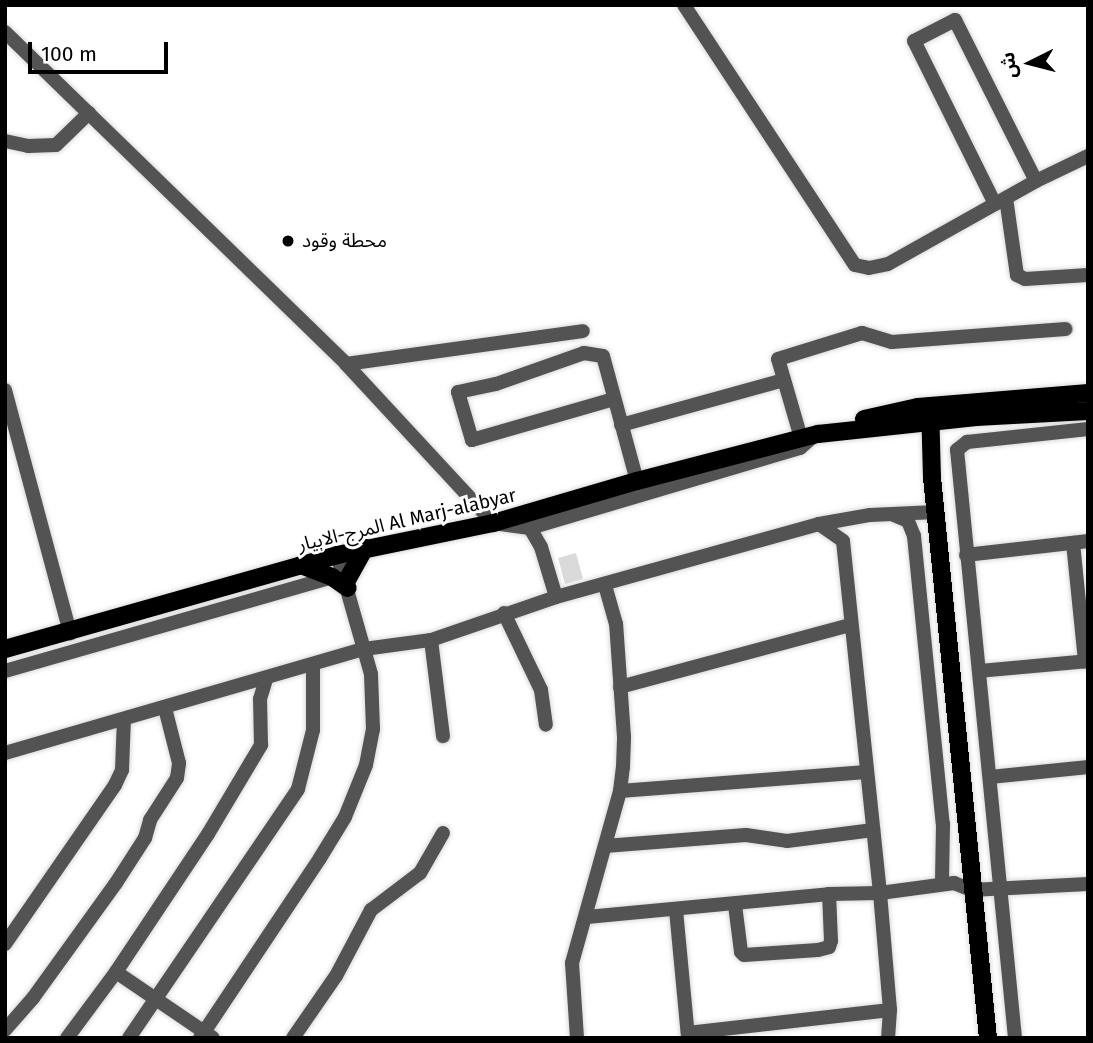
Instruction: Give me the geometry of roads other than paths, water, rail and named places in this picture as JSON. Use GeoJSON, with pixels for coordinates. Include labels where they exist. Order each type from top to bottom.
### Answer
{"type":"FeatureCollection","features":[{"type":"Feature","properties":{"kind":"main road","name":"المرج-الابيار Al Marj-alabyar"},"geometry":{"type":"LineString","coordinates":[[5,649],[124,618],[337,555],[493,523],[637,481],[811,436],[851,422],[1088,393]]}},
{"type":"Feature","properties":{"kind":"main road","name":"المرج-الابيار Al Marj-alabyar"},"geometry":{"type":"LineString","coordinates":[[811,436],[899,425],[925,414],[953,419],[1088,411]]}},
{"type":"Feature","properties":{"kind":"main road"},"geometry":{"type":"LineString","coordinates":[[925,414],[988,1038]]}},
{"type":"Feature","properties":{"kind":"main road"},"geometry":{"type":"LineString","coordinates":[[928,444],[939,430],[953,419]]}},
{"type":"Feature","properties":{"kind":"main road"},"geometry":{"type":"LineString","coordinates":[[899,425],[912,430],[928,444]]}},
{"type":"Feature","properties":{"kind":"main road"},"geometry":{"type":"LineString","coordinates":[[301,565],[342,583],[365,548]]}},
{"type":"Feature","properties":{"kind":"street"},"geometry":{"type":"LineString","coordinates":[[684,5],[855,265],[869,268],[888,264],[1036,181],[1088,156]]}},
{"type":"Feature","properties":{"kind":"street"},"geometry":{"type":"LineString","coordinates":[[1036,181],[955,20],[914,41],[1001,201],[1017,275],[1025,279],[1088,275]]}},
{"type":"Feature","properties":{"kind":"street"},"geometry":{"type":"LineString","coordinates":[[5,32],[167,193],[346,364],[493,523],[530,528],[800,448],[811,436],[784,380],[778,359],[862,334],[892,342],[1066,328]]}},
{"type":"Feature","properties":{"kind":"street"},"geometry":{"type":"LineString","coordinates":[[5,54],[21,47]]}},
{"type":"Feature","properties":{"kind":"street"},"geometry":{"type":"LineString","coordinates":[[5,141],[28,146],[56,145],[89,113]]}},
{"type":"Feature","properties":{"kind":"street"},"geometry":{"type":"LineString","coordinates":[[346,364],[583,331]]}},
{"type":"Feature","properties":{"kind":"street"},"geometry":{"type":"LineString","coordinates":[[614,399],[472,440],[458,392],[496,384],[584,353],[594,353],[606,361],[637,481]]}},
{"type":"Feature","properties":{"kind":"street"},"geometry":{"type":"LineString","coordinates":[[621,425],[784,380]]}},
{"type":"Feature","properties":{"kind":"street"},"geometry":{"type":"LineString","coordinates":[[5,390],[69,633]]}},
{"type":"Feature","properties":{"kind":"street"},"geometry":{"type":"LineString","coordinates":[[1015,1038],[967,555],[959,446],[967,442],[1088,429]]}},
{"type":"Feature","properties":{"kind":"street"},"geometry":{"type":"LineString","coordinates":[[5,753],[313,666],[364,649],[431,639],[556,597],[605,586],[820,524],[892,514],[936,512]]}},
{"type":"Feature","properties":{"kind":"street"},"geometry":{"type":"LineString","coordinates":[[892,514],[908,521],[914,536],[943,824],[942,883]]}},
{"type":"Feature","properties":{"kind":"street"},"geometry":{"type":"LineString","coordinates":[[857,518],[843,541],[880,893],[890,1010],[888,1038]]}},
{"type":"Feature","properties":{"kind":"street"},"geometry":{"type":"LineString","coordinates":[[820,524],[843,541]]}},
{"type":"Feature","properties":{"kind":"street"},"geometry":{"type":"LineString","coordinates":[[530,528],[541,547],[556,597]]}},
{"type":"Feature","properties":{"kind":"street"},"geometry":{"type":"LineString","coordinates":[[967,555],[1088,541]]}},
{"type":"Feature","properties":{"kind":"street"},"geometry":{"type":"LineString","coordinates":[[979,671],[1086,661],[1083,571],[1073,543]]}},
{"type":"Feature","properties":{"kind":"street"},"geometry":{"type":"LineString","coordinates":[[116,972],[206,1036],[320,858],[361,782],[373,729],[373,691],[364,649],[342,583],[337,555]]}},
{"type":"Feature","properties":{"kind":"street"},"geometry":{"type":"LineString","coordinates":[[5,671],[130,636],[342,583]]}},
{"type":"Feature","properties":{"kind":"street"},"geometry":{"type":"LineString","coordinates":[[577,1038],[572,963],[620,792],[624,737],[617,624],[605,586]]}},
{"type":"Feature","properties":{"kind":"street"},"geometry":{"type":"LineString","coordinates":[[504,613],[541,690],[545,725]]}},
{"type":"Feature","properties":{"kind":"street"},"geometry":{"type":"LineString","coordinates":[[124,618],[130,636]]}},
{"type":"Feature","properties":{"kind":"street"},"geometry":{"type":"LineString","coordinates":[[620,687],[850,625]]}},
{"type":"Feature","properties":{"kind":"street"},"geometry":{"type":"LineString","coordinates":[[431,639],[443,737]]}},
{"type":"Feature","properties":{"kind":"street"},"geometry":{"type":"LineString","coordinates":[[129,1038],[298,789],[313,730],[313,666]]}},
{"type":"Feature","properties":{"kind":"street"},"geometry":{"type":"LineString","coordinates":[[67,1038],[116,972],[208,834],[261,745],[260,699],[266,679]]}},
{"type":"Feature","properties":{"kind":"street"},"geometry":{"type":"LineString","coordinates":[[5,1030],[33,998],[116,883],[146,835],[150,820],[177,778],[179,763],[165,708]]}},
{"type":"Feature","properties":{"kind":"street"},"geometry":{"type":"LineString","coordinates":[[5,944],[115,785],[122,770],[124,719]]}},
{"type":"Feature","properties":{"kind":"street"},"geometry":{"type":"LineString","coordinates":[[990,777],[1088,767]]}},
{"type":"Feature","properties":{"kind":"street"},"geometry":{"type":"LineString","coordinates":[[620,792],[866,772]]}},
{"type":"Feature","properties":{"kind":"street"},"geometry":{"type":"LineString","coordinates":[[605,846],[746,835],[787,841],[873,830]]}},
{"type":"Feature","properties":{"kind":"street"},"geometry":{"type":"LineString","coordinates":[[293,1038],[336,976],[371,910],[419,873],[443,833]]}},
{"type":"Feature","properties":{"kind":"street"},"geometry":{"type":"LineString","coordinates":[[587,917],[829,894],[880,893],[942,883],[954,883],[971,890],[1088,884]]}},
{"type":"Feature","properties":{"kind":"street"},"geometry":{"type":"LineString","coordinates":[[735,905],[744,956],[818,950],[829,947],[831,941],[829,894]]}},
{"type":"Feature","properties":{"kind":"street"},"geometry":{"type":"LineString","coordinates":[[676,910],[688,1036],[890,1010]]}},
{"type":"Feature","properties":{"kind":"place","name":"محطة وقود"},"geometry":{"type":"Point","coordinates":[288,241]}}]}
